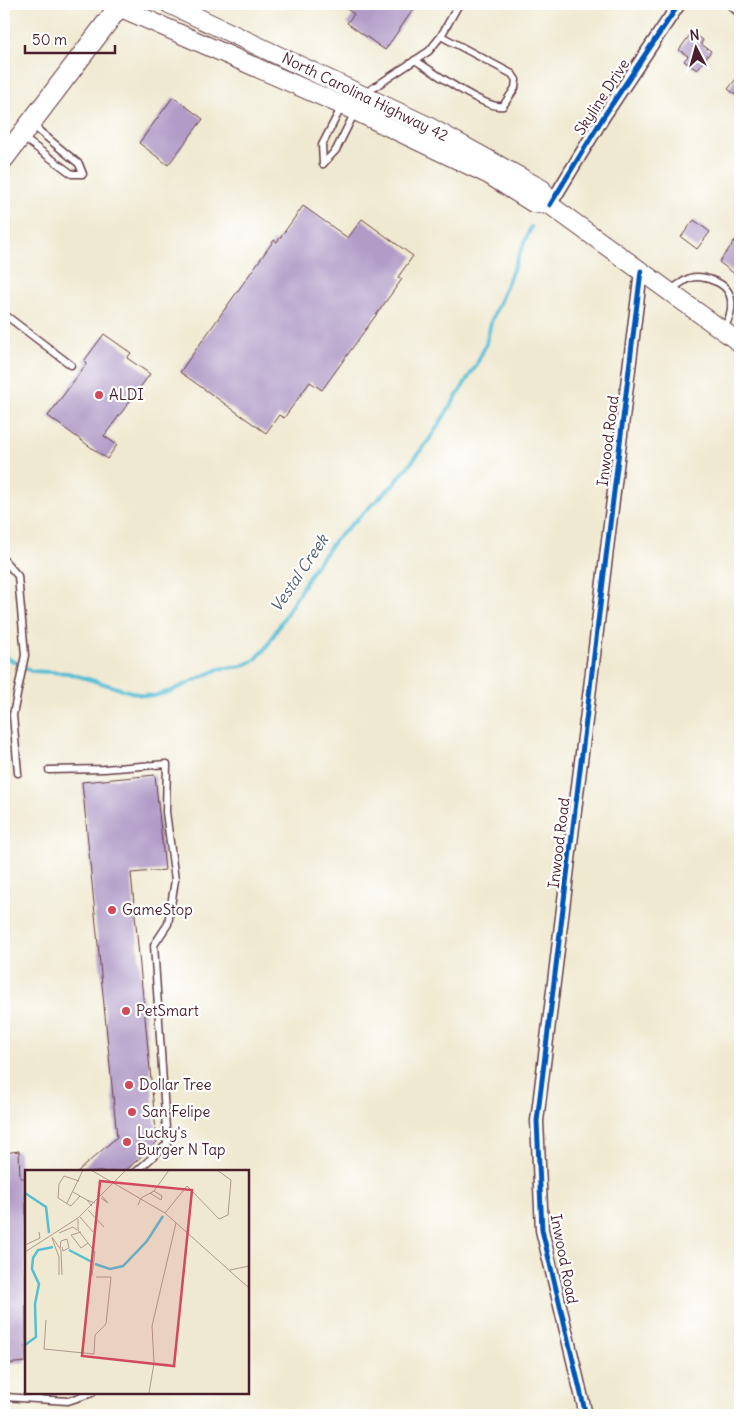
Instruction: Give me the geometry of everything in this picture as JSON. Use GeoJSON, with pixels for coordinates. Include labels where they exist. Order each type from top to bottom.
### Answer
{"type":"FeatureCollection","features":[{"type":"Feature","properties":{"kind":"main road","name":"North Carolina Highway 42"},"geometry":{"type":"LineString","coordinates":[[169,4],[353,102],[426,125],[542,189],[550,205],[740,343]]}},
{"type":"Feature","properties":{"kind":"main road"},"geometry":{"type":"LineString","coordinates":[[4,158],[117,5],[353,102]]}},
{"type":"Feature","properties":{"kind":"street","name":"Skyline Drive"},"geometry":{"type":"LineString","coordinates":[[550,205],[604,116],[678,4]]}},
{"type":"Feature","properties":{"kind":"street"},"geometry":{"type":"LineString","coordinates":[[733,4],[740,10]]}},
{"type":"Feature","properties":{"kind":"street","name":"Inwood Road"},"geometry":{"type":"LineString","coordinates":[[586,1415],[542,1230],[537,1121],[641,271]]}},
{"type":"Feature","properties":{"kind":"lane"},"geometry":{"type":"LineString","coordinates":[[353,102],[336,150],[323,164],[322,145],[353,102],[429,50],[441,36],[459,4]]}},
{"type":"Feature","properties":{"kind":"lane"},"geometry":{"type":"LineString","coordinates":[[415,60],[483,101],[497,107],[503,106],[515,88],[516,80],[512,74],[441,36]]}},
{"type":"Feature","properties":{"kind":"lane"},"geometry":{"type":"LineString","coordinates":[[25,130],[79,164],[83,174],[72,174],[25,130]]}},
{"type":"Feature","properties":{"kind":"lane"},"geometry":{"type":"LineString","coordinates":[[669,291],[690,278],[707,278],[719,283],[728,291],[732,306],[723,330]]}},
{"type":"Feature","properties":{"kind":"lane"},"geometry":{"type":"LineString","coordinates":[[4,314],[72,365]]}},
{"type":"Feature","properties":{"kind":"lane"},"geometry":{"type":"LineString","coordinates":[[4,560],[18,576],[25,655],[13,715],[18,773]]}},
{"type":"Feature","properties":{"kind":"lane"},"geometry":{"type":"LineString","coordinates":[[49,770],[104,769],[167,764],[166,812],[174,880],[168,924],[154,944],[167,1144],[138,1170]]}},
{"type":"Feature","properties":{"kind":"lane"},"geometry":{"type":"LineString","coordinates":[[4,1397],[68,1401],[89,1394]]}},
{"type":"Feature","properties":{"kind":"building"},"geometry":{"type":"Polygon","coordinates":[[[339,4],[417,4],[385,50],[347,23],[354,14],[339,4]]]}},
{"type":"Feature","properties":{"kind":"building"},"geometry":{"type":"Polygon","coordinates":[[[692,32],[703,40],[701,44],[711,51],[697,70],[684,61],[688,56],[679,50],[692,32]]]}},
{"type":"Feature","properties":{"kind":"building"},"geometry":{"type":"Polygon","coordinates":[[[740,74],[740,98],[728,89],[740,74]]]}},
{"type":"Feature","properties":{"kind":"building"},"geometry":{"type":"Polygon","coordinates":[[[173,97],[203,119],[168,165],[139,143],[173,97]]]}},
{"type":"Feature","properties":{"kind":"building"},"geometry":{"type":"Polygon","coordinates":[[[303,206],[348,238],[362,219],[413,256],[398,277],[402,279],[322,390],[310,382],[284,418],[279,415],[266,433],[180,372],[274,240],[277,242],[303,206]]]}},
{"type":"Feature","properties":{"kind":"building"},"geometry":{"type":"Polygon","coordinates":[[[694,220],[710,232],[697,249],[681,237],[694,220]]]}},
{"type":"Feature","properties":{"kind":"building"},"geometry":{"type":"Polygon","coordinates":[[[740,234],[740,270],[736,275],[719,262],[740,234]]]}},
{"type":"Feature","properties":{"kind":"building","name":"ALDI"},"geometry":{"type":"Polygon","coordinates":[[[104,334],[131,353],[127,358],[150,374],[104,436],[117,445],[107,459],[48,416],[87,363],[84,361],[104,334]]]}},
{"type":"Feature","properties":{"kind":"building"},"geometry":{"type":"Polygon","coordinates":[[[155,775],[165,870],[131,873],[157,1142],[126,1170],[79,1170],[117,1137],[82,782],[155,775]]]}},
{"type":"Feature","properties":{"kind":"building"},"geometry":{"type":"Polygon","coordinates":[[[19,1151],[20,1178],[25,1178],[25,1362],[4,1364],[4,1153],[19,1151]]]}},
{"type":"Feature","properties":{"kind":"waterway","name":"Vestal Creek"},"geometry":{"type":"LineString","coordinates":[[4,656],[31,671],[68,673],[141,695],[154,696],[171,691],[219,669],[242,666],[255,660],[266,648],[315,566],[336,539],[395,483],[429,440],[477,364],[486,344],[491,322],[531,227]]}},
{"type":"Feature","properties":{"kind":"cycle path"},"geometry":{"type":"LineString","coordinates":[[550,205],[604,116],[679,4]]}},
{"type":"Feature","properties":{"kind":"cycle path"},"geometry":{"type":"LineString","coordinates":[[586,1415],[542,1230],[537,1121],[641,271]]}},
{"type":"Feature","properties":{"kind":"place","name":"ALDI"},"geometry":{"type":"Point","coordinates":[99,395]}},
{"type":"Feature","properties":{"kind":"place","name":"GameStop"},"geometry":{"type":"Point","coordinates":[112,910]}},
{"type":"Feature","properties":{"kind":"place","name":"PetSmart"},"geometry":{"type":"Point","coordinates":[126,1011]}},
{"type":"Feature","properties":{"kind":"place","name":"Dollar Tree"},"geometry":{"type":"Point","coordinates":[129,1085]}},
{"type":"Feature","properties":{"kind":"place","name":"San Felipe"},"geometry":{"type":"Point","coordinates":[132,1112]}},
{"type":"Feature","properties":{"kind":"place","name":"Lucky's Burger N Tap"},"geometry":{"type":"Point","coordinates":[127,1142]}}]}
